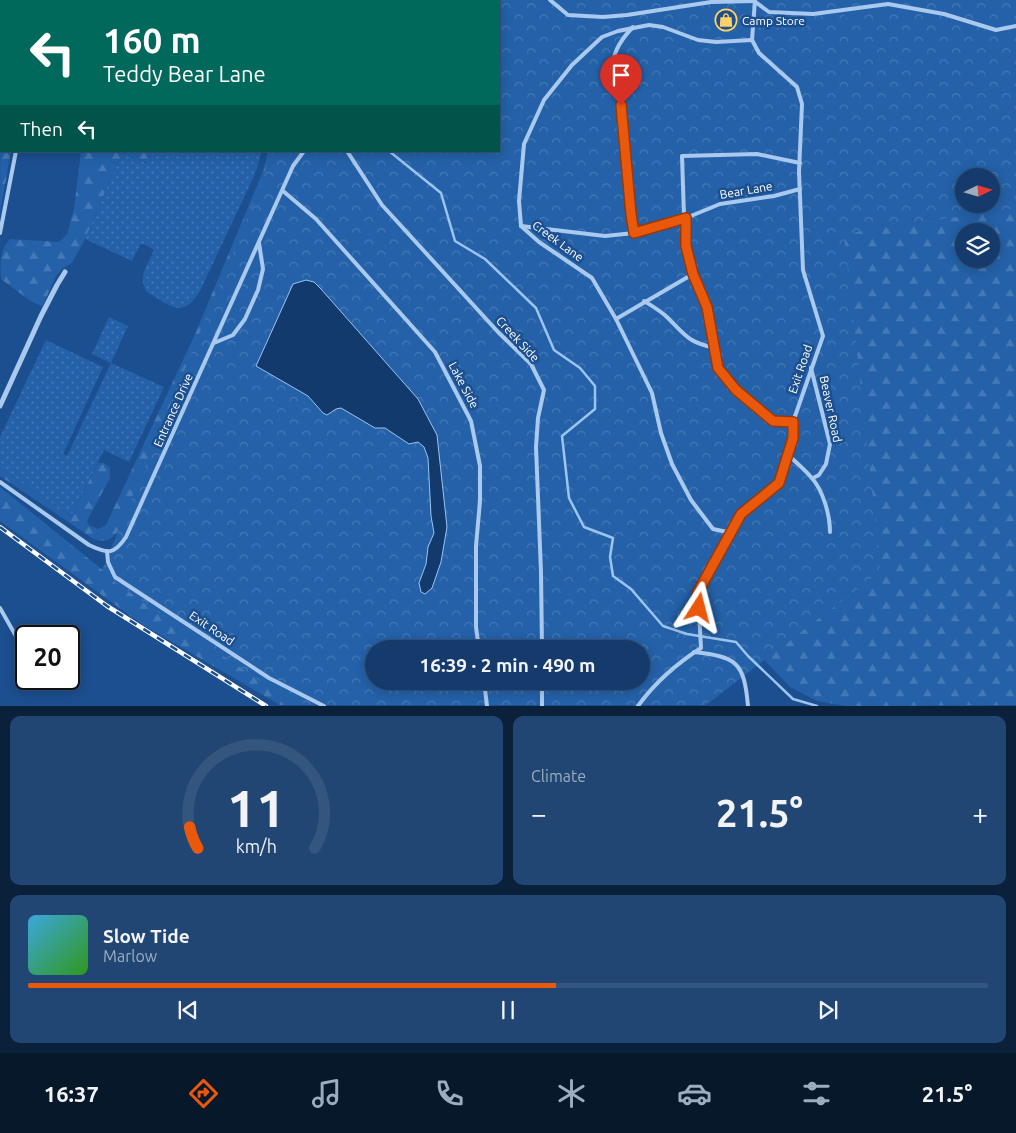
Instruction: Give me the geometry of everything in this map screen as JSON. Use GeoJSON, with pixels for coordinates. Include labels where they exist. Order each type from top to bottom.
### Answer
{"type":"FeatureCollection","features":[{"type":"Feature","properties":{"kind":"street"},"geometry":{"type":"LineString","coordinates":[[0,406],[44,310],[65,272]]}},
{"type":"Feature","properties":{"kind":"lane"},"geometry":{"type":"LineString","coordinates":[[550,0],[568,15],[603,17],[711,2],[755,0],[770,12],[813,14],[888,4],[898,0]]}},
{"type":"Feature","properties":{"kind":"lane"},"geometry":{"type":"LineString","coordinates":[[696,0],[711,2]]}},
{"type":"Feature","properties":{"kind":"lane"},"geometry":{"type":"LineString","coordinates":[[752,40],[755,0]]}},
{"type":"Feature","properties":{"kind":"lane"},"geometry":{"type":"LineString","coordinates":[[888,4],[944,14],[996,30],[1016,26]]}},
{"type":"Feature","properties":{"kind":"lane","name":"Creek Lane"},"geometry":{"type":"LineString","coordinates":[[732,533],[714,529],[691,500],[672,464],[661,433],[652,393],[616,319],[592,278],[539,242],[521,226],[518,200],[524,144],[544,100],[572,65],[602,37],[633,27],[649,25],[663,27],[698,40],[716,42],[752,40]]}},
{"type":"Feature","properties":{"kind":"lane"},"geometry":{"type":"LineString","coordinates":[[633,27],[623,37],[616,49],[613,76],[623,119],[634,233]]}},
{"type":"Feature","properties":{"kind":"lane","name":"Exit Road"},"geometry":{"type":"LineString","coordinates":[[638,706],[659,680],[701,648],[698,592],[741,514],[779,483],[793,438],[793,422],[823,336],[803,270],[800,190],[802,104],[797,87],[759,53],[752,40]]}},
{"type":"Feature","properties":{"kind":"lane"},"geometry":{"type":"LineString","coordinates":[[0,233],[16,152]]}},
{"type":"Feature","properties":{"kind":"lane","name":"Entrance Drive"},"geometry":{"type":"LineString","coordinates":[[107,552],[118,549],[126,537],[293,166],[303,152]]}},
{"type":"Feature","properties":{"kind":"lane","name":"Creek Side"},"geometry":{"type":"LineString","coordinates":[[348,152],[382,205],[498,332],[531,364],[544,390],[538,418],[536,447],[542,640]]}},
{"type":"Feature","properties":{"kind":"lane"},"geometry":{"type":"LineString","coordinates":[[793,422],[773,421],[736,390],[718,368],[707,307],[693,274],[686,246],[682,156],[757,154],[800,162]]}},
{"type":"Feature","properties":{"kind":"lane","name":"Bear Lane"},"geometry":{"type":"LineString","coordinates":[[521,226],[605,236],[634,233],[686,218],[720,204],[800,190]]}},
{"type":"Feature","properties":{"kind":"lane","name":"Lake Side"},"geometry":{"type":"LineString","coordinates":[[283,191],[316,219],[435,352],[471,421],[480,466],[480,501],[476,546],[476,627],[478,640]]}},
{"type":"Feature","properties":{"kind":"lane"},"geometry":{"type":"LineString","coordinates":[[214,343],[233,335],[245,319],[252,304],[258,290],[262,270],[259,243]]}},
{"type":"Feature","properties":{"kind":"lane"},"geometry":{"type":"LineString","coordinates":[[616,319],[693,274]]}},
{"type":"Feature","properties":{"kind":"lane"},"geometry":{"type":"LineString","coordinates":[[644,301],[667,317],[684,335],[700,345],[715,348]]}},
{"type":"Feature","properties":{"kind":"lane","name":"Beaver Road"},"geometry":{"type":"LineString","coordinates":[[811,368],[830,444],[826,464],[819,475],[813,478]]}},
{"type":"Feature","properties":{"kind":"lane"},"geometry":{"type":"LineString","coordinates":[[788,455],[813,478],[830,520],[830,532]]}},
{"type":"Feature","properties":{"kind":"lane"},"geometry":{"type":"LineString","coordinates":[[0,482],[89,546],[107,552]]}},
{"type":"Feature","properties":{"kind":"lane","name":"Exit Road"},"geometry":{"type":"LineString","coordinates":[[107,552],[108,562],[115,577],[269,678],[324,706]]}},
{"type":"Feature","properties":{"kind":"lane"},"geometry":{"type":"LineString","coordinates":[[0,608],[15,634]]}},
{"type":"Feature","properties":{"kind":"lane"},"geometry":{"type":"LineString","coordinates":[[694,652],[715,655],[734,661],[744,681],[748,706]]}},
{"type":"Feature","properties":{"kind":"lane"},"geometry":{"type":"LineString","coordinates":[[485,690],[487,706]]}},
{"type":"Feature","properties":{"kind":"lane"},"geometry":{"type":"LineString","coordinates":[[542,690],[542,706]]}},
{"type":"Feature","properties":{"kind":"green space"},"geometry":{"type":"Polygon","coordinates":[[[500,0],[1016,0],[1016,208],[1000,210],[1000,168],[955,168],[955,213],[983,213],[844,234],[881,571],[706,705],[307,705],[263,683],[101,573],[263,179],[270,152],[500,152],[500,0]]]}},
{"type":"Feature","properties":{"kind":"green space"},"geometry":{"type":"Polygon","coordinates":[[[845,0],[862,15],[854,24],[837,9],[845,0]]]}},
{"type":"Feature","properties":{"kind":"green space"},"geometry":{"type":"Polygon","coordinates":[[[1016,0],[1016,705],[846,706],[817,701],[790,687],[749,644],[500,152],[1016,0]]]}},
{"type":"Feature","properties":{"kind":"green space"},"geometry":{"type":"Polygon","coordinates":[[[0,152],[11,152],[0,213],[0,152]]]}},
{"type":"Feature","properties":{"kind":"green space"},"geometry":{"type":"Polygon","coordinates":[[[81,152],[152,152],[147,163],[128,155],[121,158],[117,163],[85,239],[72,263],[62,269],[56,276],[41,306],[29,300],[1,279],[2,252],[10,239],[59,242],[67,234],[74,209],[81,152]]]}},
{"type":"Feature","properties":{"kind":"green space"},"geometry":{"type":"Polygon","coordinates":[[[152,152],[262,152],[255,174],[200,291],[194,300],[182,308],[176,308],[163,302],[147,292],[144,287],[144,272],[153,249],[143,244],[140,245],[132,261],[85,239],[117,163],[121,158],[128,155],[146,163],[152,152]]]}},
{"type":"Feature","properties":{"kind":"green space"},"geometry":{"type":"Polygon","coordinates":[[[268,152],[292,152],[127,519],[109,540],[104,541],[92,538],[0,476],[0,468],[71,516],[98,463],[104,463],[110,468],[110,478],[87,521],[89,525],[98,529],[106,525],[196,332],[263,171],[268,152]]]}},
{"type":"Feature","properties":{"kind":"green space"},"geometry":{"type":"Polygon","coordinates":[[[109,317],[128,326],[111,363],[92,354],[109,317]]]}},
{"type":"Feature","properties":{"kind":"green space"},"geometry":{"type":"Polygon","coordinates":[[[46,340],[103,367],[63,454],[67,456],[111,363],[164,387],[129,462],[104,450],[71,516],[0,468],[0,437],[46,340]]]}},
{"type":"Feature","properties":{"kind":"green space"},"geometry":{"type":"Polygon","coordinates":[[[0,487],[109,575],[318,705],[280,705],[143,625],[0,521],[0,487]]]}},
{"type":"Feature","properties":{"kind":"shaded area"},"geometry":{"type":"Polygon","coordinates":[[[306,280],[314,282],[321,289],[418,399],[437,435],[447,527],[441,562],[432,588],[425,594],[421,592],[419,583],[426,564],[428,547],[434,533],[431,516],[428,458],[424,447],[418,442],[409,444],[385,428],[375,428],[341,408],[327,415],[308,396],[256,366],[293,284],[306,280]]]}},
{"type":"Feature","properties":{"kind":"waterway"},"geometry":{"type":"LineString","coordinates":[[390,152],[441,193],[455,241],[485,259],[536,308],[554,350],[580,368],[595,386],[595,409],[562,436],[569,498],[584,527],[613,538],[610,557],[613,576],[631,589],[663,626],[687,634],[736,642],[793,699],[817,706]]}},
{"type":"Feature","properties":{"kind":"railway"},"geometry":{"type":"LineString","coordinates":[[0,527],[107,606],[266,706]]}},
{"type":"Feature","properties":{"kind":"place","name":"Camp Store"},"geometry":{"type":"Point","coordinates":[726,20]}},
{"type":"Feature","properties":{"kind":"route"},"geometry":{"type":"LineString","coordinates":[[621,105],[634,233],[686,218],[686,246],[693,274],[707,307],[718,368],[736,390],[773,421],[793,422],[793,438],[779,483],[741,514],[698,592],[699,608]]}}]}
